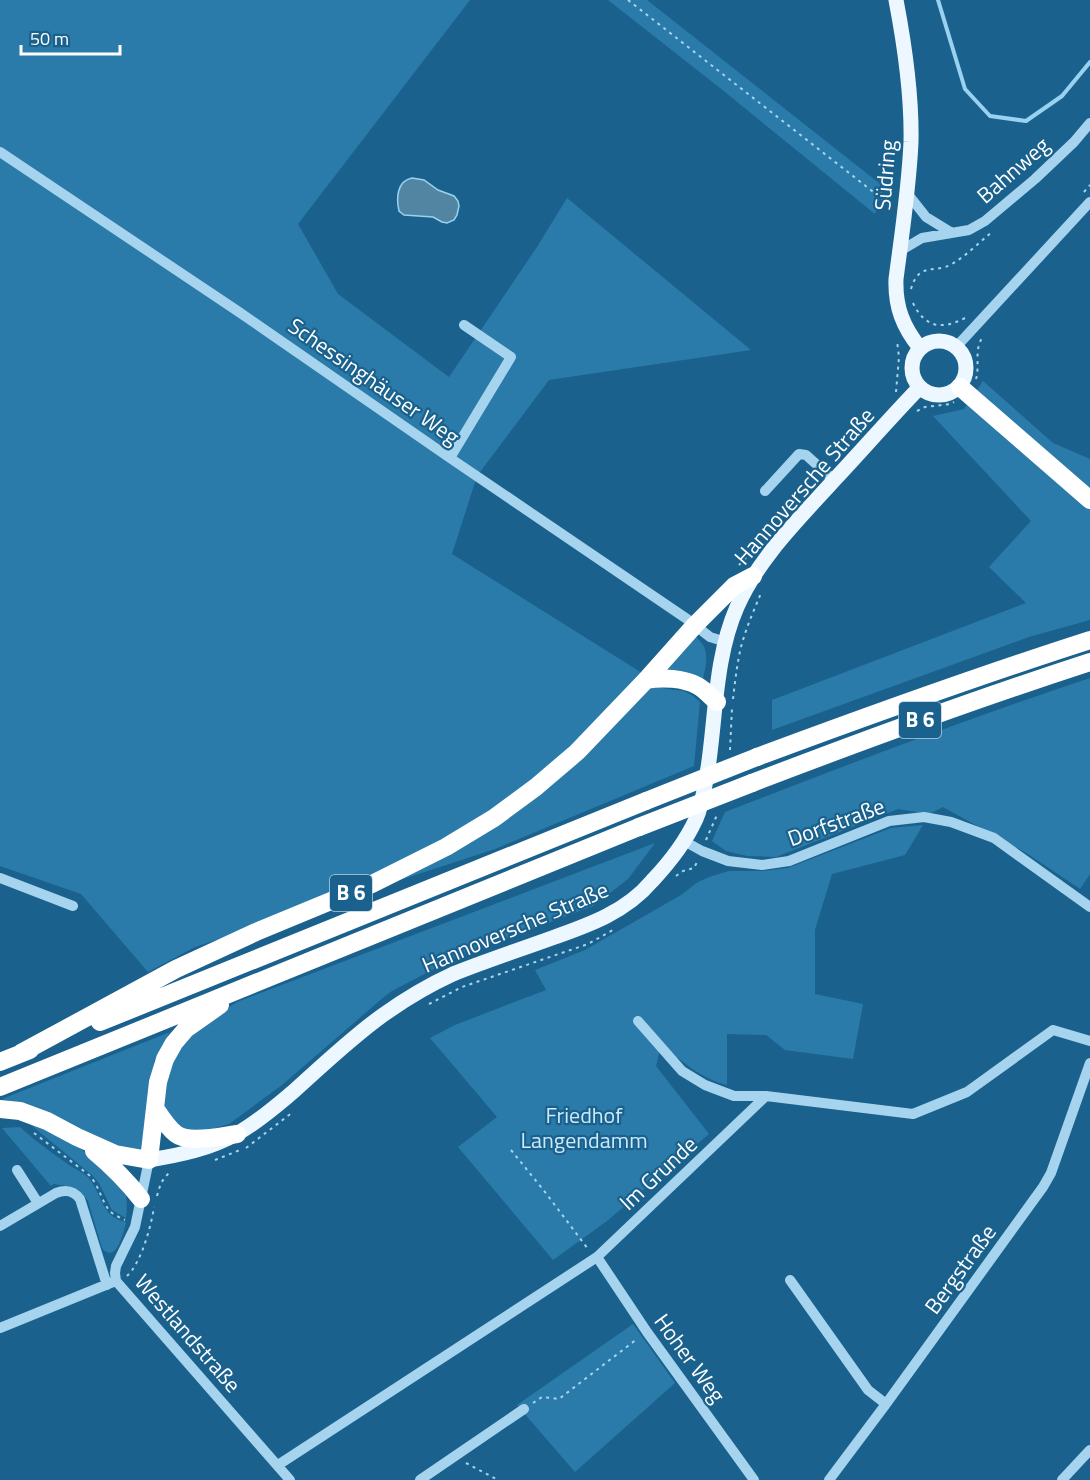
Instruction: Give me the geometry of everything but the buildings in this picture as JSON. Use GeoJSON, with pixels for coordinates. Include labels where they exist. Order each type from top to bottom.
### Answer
{"type":"FeatureCollection","features":[{"type":"Feature","properties":{"kind":"highway"},"geometry":{"type":"LineString","coordinates":[[964,390],[1090,500]]}},
{"type":"Feature","properties":{"kind":"highway","name":"B 6"},"geometry":{"type":"LineString","coordinates":[[21,1053],[176,969],[256,932],[372,884],[446,847],[494,818],[536,787],[577,752],[734,586],[758,582]]}},
{"type":"Feature","properties":{"kind":"highway","name":"B 6"},"geometry":{"type":"LineString","coordinates":[[0,1062],[757,757],[1012,664],[1090,640]]}},
{"type":"Feature","properties":{"kind":"highway","name":"B 6"},"geometry":{"type":"LineString","coordinates":[[0,1087],[639,827],[908,724],[1090,662]]}},
{"type":"Feature","properties":{"kind":"highway"},"geometry":{"type":"LineString","coordinates":[[646,680],[658,678],[680,680],[697,686],[717,702]]}},
{"type":"Feature","properties":{"kind":"highway"},"geometry":{"type":"LineString","coordinates":[[0,1109],[20,1111],[46,1121],[116,1154],[149,1160],[158,1082],[165,1059],[174,1043],[186,1029],[255,982]]}},
{"type":"Feature","properties":{"kind":"highway"},"geometry":{"type":"LineString","coordinates":[[155,1108],[178,1136],[196,1139],[237,1134]]}},
{"type":"Feature","properties":{"kind":"highway"},"geometry":{"type":"LineString","coordinates":[[77,1137],[111,1165],[141,1199]]}},
{"type":"Feature","properties":{"kind":"main road","name":"Südring"},"geometry":{"type":"LineString","coordinates":[[896,0],[910,87],[911,141],[896,279],[897,305],[905,326],[920,348]]}},
{"type":"Feature","properties":{"kind":"main road"},"geometry":{"type":"LineString","coordinates":[[935,341],[957,346],[967,363],[964,390],[943,396],[926,393],[920,388],[912,372],[915,355],[920,348],[935,341]]}},
{"type":"Feature","properties":{"kind":"main road","name":"Hannoversche Straße"},"geometry":{"type":"LineString","coordinates":[[149,1160],[208,1147],[237,1134],[278,1105],[350,1040],[384,1014],[418,993],[452,975],[592,924],[624,906],[652,882],[684,841],[697,817],[704,787],[720,670],[736,609],[758,582],[771,552],[920,388]]}},
{"type":"Feature","properties":{"kind":"street","name":"Bahnweg"},"geometry":{"type":"LineString","coordinates":[[900,251],[922,238],[969,230],[985,221],[1074,142],[1090,123]]}},
{"type":"Feature","properties":{"kind":"street","name":"Schessinghäuser Weg"},"geometry":{"type":"LineString","coordinates":[[0,152],[239,312],[710,637],[726,642]]}},
{"type":"Feature","properties":{"kind":"street"},"geometry":{"type":"LineString","coordinates":[[907,193],[926,216],[952,234]]}},
{"type":"Feature","properties":{"kind":"street"},"geometry":{"type":"LineString","coordinates":[[957,346],[1090,202]]}},
{"type":"Feature","properties":{"kind":"street"},"geometry":{"type":"LineString","coordinates":[[450,458],[511,357],[465,325]]}},
{"type":"Feature","properties":{"kind":"street"},"geometry":{"type":"LineString","coordinates":[[765,491],[799,454],[806,454],[834,480]]}},
{"type":"Feature","properties":{"kind":"street","name":"Dorfstraße"},"geometry":{"type":"LineString","coordinates":[[684,841],[728,861],[762,865],[789,861],[890,821],[924,817],[951,822],[994,838],[1090,907]]}},
{"type":"Feature","properties":{"kind":"street"},"geometry":{"type":"LineString","coordinates":[[0,878],[73,906]]}},
{"type":"Feature","properties":{"kind":"street"},"geometry":{"type":"LineString","coordinates":[[638,1021],[682,1071],[734,1096],[765,1096],[913,1114],[967,1092],[1053,1030],[1090,1041]]}},
{"type":"Feature","properties":{"kind":"street","name":"Bergstraße"},"geometry":{"type":"LineString","coordinates":[[829,1480],[1043,1188],[1051,1173],[1090,1063]]}},
{"type":"Feature","properties":{"kind":"street","name":"Im Grunde"},"geometry":{"type":"LineString","coordinates":[[278,1465],[596,1257],[765,1096]]}},
{"type":"Feature","properties":{"kind":"street","name":"Westlandstraße"},"geometry":{"type":"LineString","coordinates":[[149,1160],[135,1227],[116,1266],[112,1283],[290,1480]]}},
{"type":"Feature","properties":{"kind":"street"},"geometry":{"type":"LineString","coordinates":[[17,1170],[39,1203]]}},
{"type":"Feature","properties":{"kind":"street"},"geometry":{"type":"LineString","coordinates":[[0,1226],[61,1191],[69,1191],[80,1199],[112,1283],[0,1328]]}},
{"type":"Feature","properties":{"kind":"street","name":"Hoher Weg"},"geometry":{"type":"LineString","coordinates":[[596,1257],[754,1480]]}},
{"type":"Feature","properties":{"kind":"street"},"geometry":{"type":"LineString","coordinates":[[790,1280],[868,1390],[886,1404]]}},
{"type":"Feature","properties":{"kind":"street"},"geometry":{"type":"LineString","coordinates":[[420,1480],[524,1409]]}},
{"type":"Feature","properties":{"kind":"street"},"geometry":{"type":"LineString","coordinates":[[1062,1480],[1090,1450]]}},
{"type":"Feature","properties":{"kind":"path"},"geometry":{"type":"LineString","coordinates":[[628,0],[904,217]]}},
{"type":"Feature","properties":{"kind":"path"},"geometry":{"type":"LineString","coordinates":[[922,319],[930,324],[956,323]]}},
{"type":"Feature","properties":{"kind":"path"},"geometry":{"type":"LineString","coordinates":[[896,394],[899,357],[897,341]]}},
{"type":"Feature","properties":{"kind":"path"},"geometry":{"type":"LineString","coordinates":[[914,413],[925,407],[951,404],[964,390],[975,383],[978,372],[978,344]]}},
{"type":"Feature","properties":{"kind":"path"},"geometry":{"type":"LineString","coordinates":[[729,758],[736,670],[758,582]]}},
{"type":"Feature","properties":{"kind":"path"},"geometry":{"type":"LineString","coordinates":[[672,879],[683,871],[694,868],[716,818],[718,808]]}},
{"type":"Feature","properties":{"kind":"path"},"geometry":{"type":"LineString","coordinates":[[421,1008],[462,987],[588,944],[615,928]]}},
{"type":"Feature","properties":{"kind":"path"},"geometry":{"type":"LineString","coordinates":[[212,1161],[249,1147],[300,1106]]}},
{"type":"Feature","properties":{"kind":"path"},"geometry":{"type":"LineString","coordinates":[[27,1127],[89,1175],[109,1210],[135,1227]]}},
{"type":"Feature","properties":{"kind":"path"},"geometry":{"type":"LineString","coordinates":[[511,1150],[596,1257]]}},
{"type":"Feature","properties":{"kind":"path"},"geometry":{"type":"LineString","coordinates":[[112,1283],[129,1275],[133,1269],[150,1229],[160,1183],[171,1171]]}},
{"type":"Feature","properties":{"kind":"path"},"geometry":{"type":"LineString","coordinates":[[524,1409],[542,1398],[559,1399],[647,1332]]}},
{"type":"Feature","properties":{"kind":"path"},"geometry":{"type":"LineString","coordinates":[[456,1456],[471,1467],[498,1480]]}},
{"type":"Feature","properties":{"kind":"green space"},"geometry":{"type":"Polygon","coordinates":[[[0,0],[470,0],[298,224],[338,294],[449,377],[537,247],[567,198],[751,350],[549,380],[477,476],[452,554],[642,673],[661,688],[684,691],[700,702],[694,766],[495,849],[195,947],[148,972],[81,894],[0,866],[0,0]]]}},
{"type":"Feature","properties":{"kind":"green space"},"geometry":{"type":"Polygon","coordinates":[[[608,0],[647,0],[884,187],[875,214],[720,88],[608,0]]]}},
{"type":"Feature","properties":{"kind":"green space"},"geometry":{"type":"Polygon","coordinates":[[[983,381],[1053,443],[1090,459],[1090,620],[1029,637],[772,730],[772,700],[1026,603],[989,567],[1031,521],[933,416],[964,409],[983,381]]]}},
{"type":"Feature","properties":{"kind":"green space"},"geometry":{"type":"Polygon","coordinates":[[[695,636],[706,652],[702,683],[662,672],[695,636]]]}},
{"type":"Feature","properties":{"kind":"green space"},"geometry":{"type":"Polygon","coordinates":[[[1090,678],[1090,874],[1080,889],[1028,854],[943,807],[929,814],[898,809],[776,857],[747,856],[726,851],[712,841],[725,812],[907,743],[1090,678]]]}},
{"type":"Feature","properties":{"kind":"green space","name":"Friedhof Langendamm"},"geometry":{"type":"Polygon","coordinates":[[[923,825],[905,855],[832,874],[815,930],[815,994],[863,1004],[853,1059],[785,1050],[766,1035],[727,1034],[727,1085],[699,1073],[661,1045],[656,1066],[709,1134],[607,1221],[553,1260],[458,1147],[497,1117],[430,1038],[455,1025],[546,990],[535,970],[585,950],[681,895],[698,882],[729,871],[788,868],[891,828],[923,825]]]}},
{"type":"Feature","properties":{"kind":"green space"},"geometry":{"type":"Polygon","coordinates":[[[655,843],[628,879],[593,906],[457,957],[392,991],[282,1085],[229,1124],[196,1134],[174,1125],[165,1114],[162,1099],[173,1058],[193,1031],[237,1002],[655,843]]]}},
{"type":"Feature","properties":{"kind":"green space"},"geometry":{"type":"Polygon","coordinates":[[[170,1032],[154,1061],[144,1149],[139,1152],[119,1148],[21,1104],[2,1099],[170,1032]]]}},
{"type":"Feature","properties":{"kind":"green space"},"geometry":{"type":"Polygon","coordinates":[[[26,1121],[76,1145],[120,1184],[126,1195],[126,1218],[112,1210],[99,1183],[92,1175],[26,1121]]]}},
{"type":"Feature","properties":{"kind":"green space"},"geometry":{"type":"Polygon","coordinates":[[[20,1127],[86,1176],[112,1216],[126,1222],[121,1239],[111,1253],[102,1248],[85,1196],[69,1187],[53,1184],[51,1186],[2,1128],[20,1127]]]}},
{"type":"Feature","properties":{"kind":"green space"},"geometry":{"type":"Polygon","coordinates":[[[633,1324],[675,1383],[575,1472],[517,1405],[633,1324]]]}},
{"type":"Feature","properties":{"kind":"shaded area"},"geometry":{"type":"Polygon","coordinates":[[[412,178],[424,180],[438,190],[454,196],[459,206],[454,220],[447,223],[433,217],[404,215],[399,211],[399,191],[403,183],[412,178]]]}},
{"type":"Feature","properties":{"kind":"waterway"},"geometry":{"type":"LineString","coordinates":[[938,0],[965,89],[990,116],[1026,121],[1062,96],[1090,62]]}}]}
